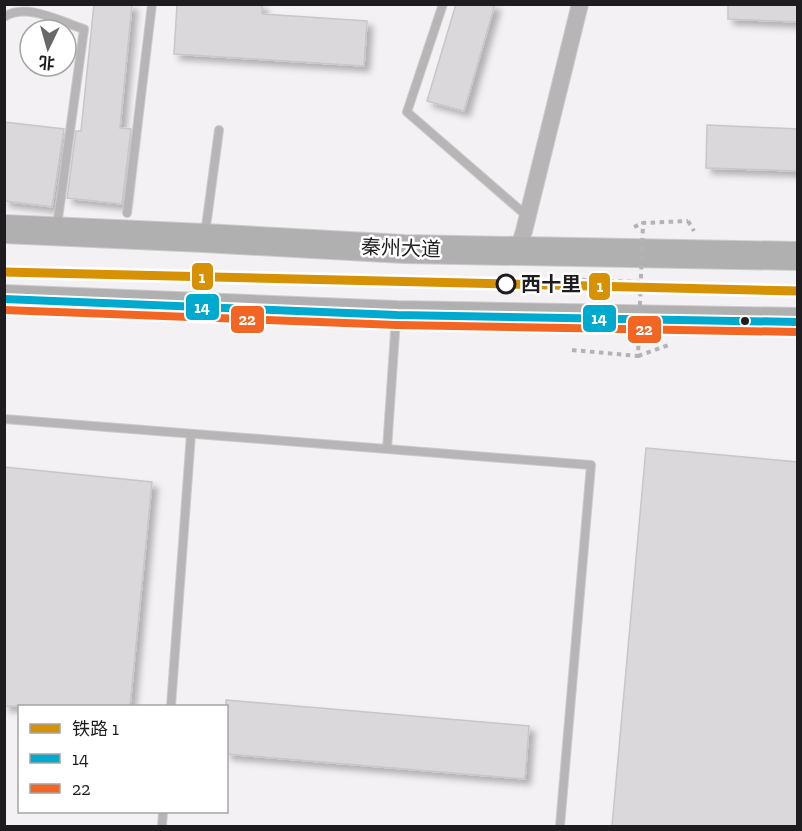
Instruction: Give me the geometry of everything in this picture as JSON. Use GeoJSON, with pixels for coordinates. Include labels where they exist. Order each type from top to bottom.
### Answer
{"type":"FeatureCollection","features":[{"type":"Feature","properties":{"kind":"highway","name":"秦州大道"},"geometry":{"type":"LineString","coordinates":[[4,229],[404,249],[798,256]]}},
{"type":"Feature","properties":{"kind":"highway"},"geometry":{"type":"LineString","coordinates":[[4,299],[397,315],[798,322]]}},
{"type":"Feature","properties":{"kind":"street"},"geometry":{"type":"LineString","coordinates":[[517,252],[580,4]]}},
{"type":"Feature","properties":{"kind":"lane"},"geometry":{"type":"LineString","coordinates":[[127,213],[152,4]]}},
{"type":"Feature","properties":{"kind":"lane"},"geometry":{"type":"LineString","coordinates":[[443,4],[407,112],[528,216]]}},
{"type":"Feature","properties":{"kind":"lane"},"geometry":{"type":"LineString","coordinates":[[4,17],[15,12],[32,12],[84,30],[56,232]]}},
{"type":"Feature","properties":{"kind":"lane"},"geometry":{"type":"LineString","coordinates":[[204,238],[219,130]]}},
{"type":"Feature","properties":{"kind":"lane"},"geometry":{"type":"LineString","coordinates":[[387,449],[397,315]]}},
{"type":"Feature","properties":{"kind":"lane"},"geometry":{"type":"LineString","coordinates":[[4,419],[591,465],[560,826]]}},
{"type":"Feature","properties":{"kind":"lane"},"geometry":{"type":"LineString","coordinates":[[171,705],[191,434]]}},
{"type":"Feature","properties":{"kind":"path"},"geometry":{"type":"LineString","coordinates":[[572,350],[638,356],[643,223],[688,221]]}},
{"type":"Feature","properties":{"kind":"path"},"geometry":{"type":"LineString","coordinates":[[562,279],[641,282]]}},
{"type":"Feature","properties":{"kind":"building"},"geometry":{"type":"Polygon","coordinates":[[[94,4],[132,4],[120,128],[131,129],[122,204],[67,198],[76,131],[81,131],[94,4]]]}},
{"type":"Feature","properties":{"kind":"building"},"geometry":{"type":"Polygon","coordinates":[[[177,4],[262,4],[262,14],[367,21],[364,66],[174,54],[177,4]]]}},
{"type":"Feature","properties":{"kind":"building"},"geometry":{"type":"Polygon","coordinates":[[[456,4],[495,4],[464,111],[427,101],[456,4]]]}},
{"type":"Feature","properties":{"kind":"building"},"geometry":{"type":"Polygon","coordinates":[[[728,4],[798,4],[798,22],[728,19],[728,4]]]}},
{"type":"Feature","properties":{"kind":"building"},"geometry":{"type":"Polygon","coordinates":[[[4,122],[64,129],[52,207],[4,201],[4,122]]]}},
{"type":"Feature","properties":{"kind":"building"},"geometry":{"type":"Polygon","coordinates":[[[707,125],[798,129],[798,171],[706,168],[707,125]]]}},
{"type":"Feature","properties":{"kind":"building"},"geometry":{"type":"Polygon","coordinates":[[[646,448],[798,462],[798,826],[612,826],[646,448]]]}},
{"type":"Feature","properties":{"kind":"building"},"geometry":{"type":"Polygon","coordinates":[[[4,467],[152,482],[130,705],[4,706],[4,467]]]}},
{"type":"Feature","properties":{"kind":"building"},"geometry":{"type":"Polygon","coordinates":[[[226,700],[529,726],[525,779],[228,754],[228,705],[226,705],[226,700]]]}},
{"type":"Feature","properties":{"kind":"rail line","name":"1"},"geometry":{"type":"LineString","coordinates":[[4,272],[798,291]]}},
{"type":"Feature","properties":{"kind":"transit line","name":"14"},"geometry":{"type":"LineString","coordinates":[[4,299],[397,315],[798,322]]}},
{"type":"Feature","properties":{"kind":"transit line","name":"22"},"geometry":{"type":"LineString","coordinates":[[4,310],[397,325],[798,332]]}},
{"type":"Feature","properties":{"kind":"place","name":"西十里"},"geometry":{"type":"Point","coordinates":[506,284]}}]}
